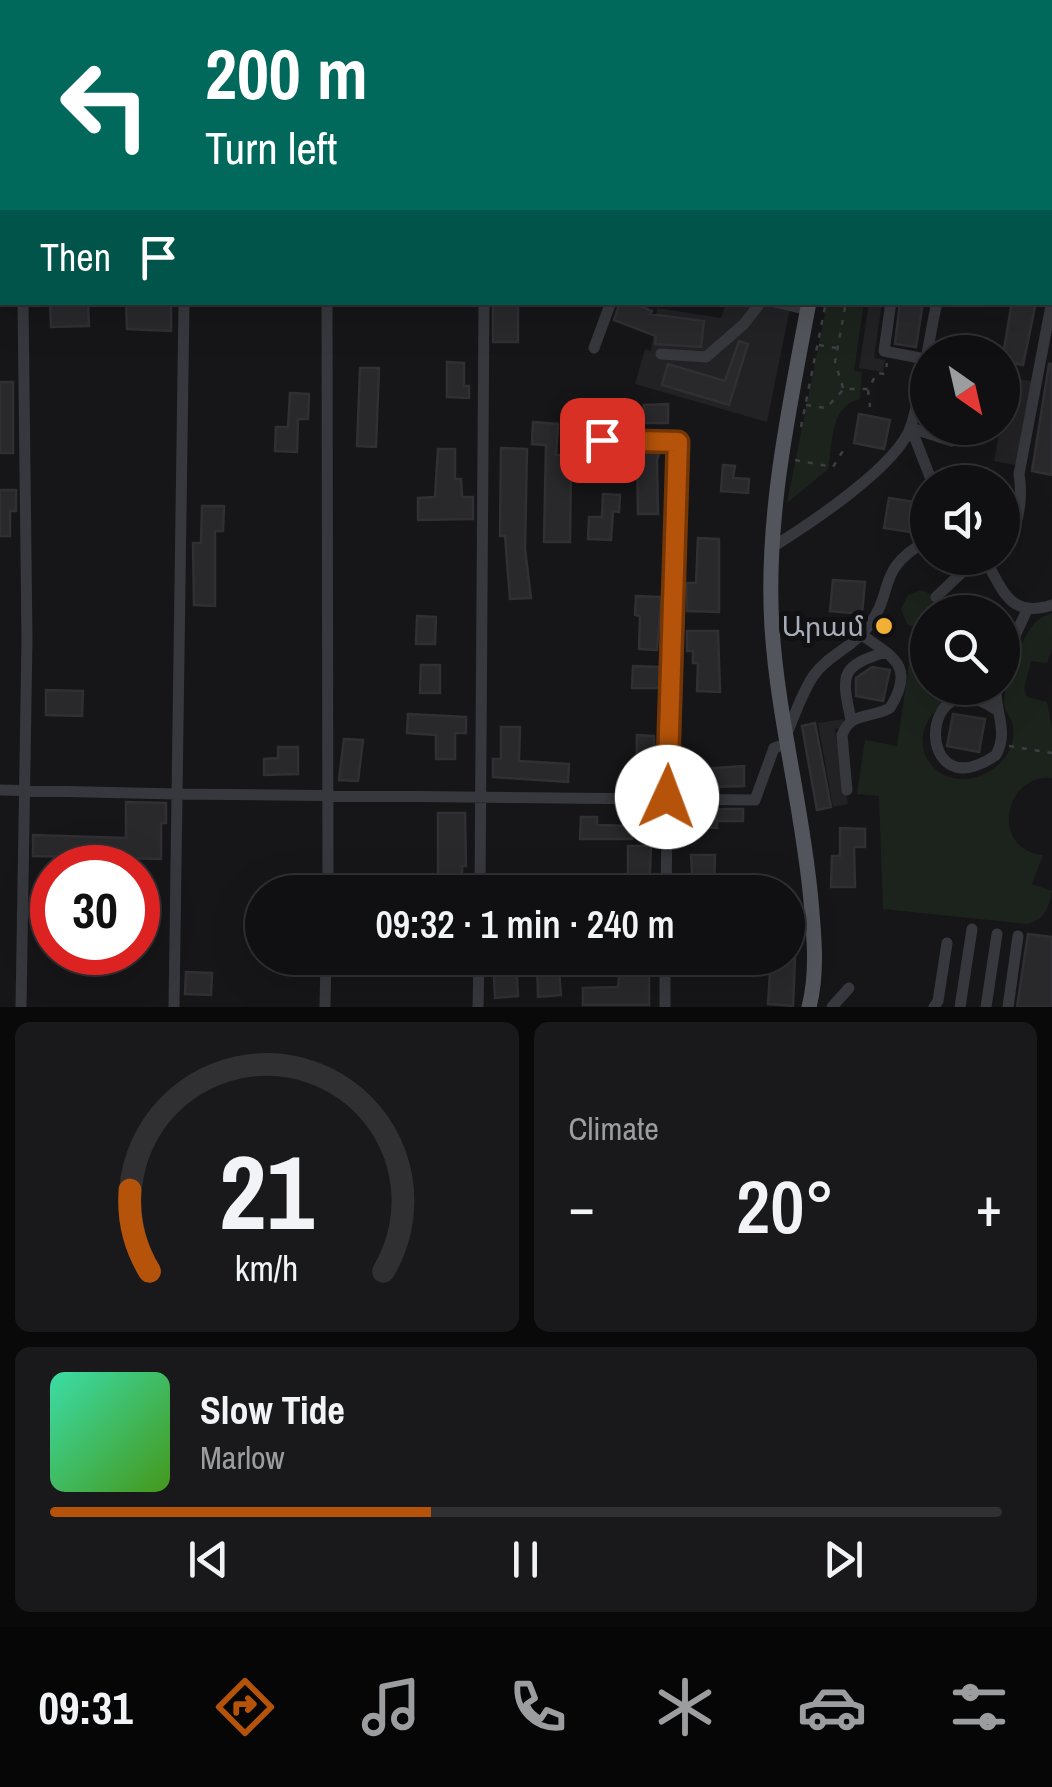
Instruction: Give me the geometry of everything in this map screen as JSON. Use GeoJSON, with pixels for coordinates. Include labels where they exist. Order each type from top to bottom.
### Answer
{"type":"FeatureCollection","features":[{"type":"Feature","properties":{"kind":"main road"},"geometry":{"type":"LineString","coordinates":[[808,306],[771,548],[772,628],[808,861],[815,948],[810,1000]]}},
{"type":"Feature","properties":{"kind":"street"},"geometry":{"type":"LineString","coordinates":[[22,1007],[23,305]]}},
{"type":"Feature","properties":{"kind":"street"},"geometry":{"type":"LineString","coordinates":[[174,1007],[184,305]]}},
{"type":"Feature","properties":{"kind":"street"},"geometry":{"type":"LineString","coordinates":[[327,305],[328,875]]}},
{"type":"Feature","properties":{"kind":"street"},"geometry":{"type":"LineString","coordinates":[[480,875],[484,305]]}},
{"type":"Feature","properties":{"kind":"street"},"geometry":{"type":"LineString","coordinates":[[594,348],[610,305]]}},
{"type":"Feature","properties":{"kind":"street"},"geometry":{"type":"LineString","coordinates":[[661,354],[706,357],[744,324],[759,305]]}},
{"type":"Feature","properties":{"kind":"street"},"geometry":{"type":"LineString","coordinates":[[891,305],[884,351],[910,356]]}},
{"type":"Feature","properties":{"kind":"street"},"geometry":{"type":"LineString","coordinates":[[929,335],[935,305]]}},
{"type":"Feature","properties":{"kind":"street"},"geometry":{"type":"LineString","coordinates":[[1020,469],[1051,305]]}},
{"type":"Feature","properties":{"kind":"street"},"geometry":{"type":"LineString","coordinates":[[771,548],[812,522],[898,452],[910,428]]}},
{"type":"Feature","properties":{"kind":"street"},"geometry":{"type":"LineString","coordinates":[[602,440],[678,442],[666,875]]}},
{"type":"Feature","properties":{"kind":"street"},"geometry":{"type":"LineString","coordinates":[[1020,480],[1020,510]]}},
{"type":"Feature","properties":{"kind":"street"},"geometry":{"type":"LineString","coordinates":[[0,790],[754,800],[774,748],[788,738],[814,674],[862,635],[878,613],[886,581],[897,562],[910,553]]}},
{"type":"Feature","properties":{"kind":"street"},"geometry":{"type":"LineString","coordinates":[[938,595],[961,575]]}},
{"type":"Feature","properties":{"kind":"street"},"geometry":{"type":"LineString","coordinates":[[993,575],[1013,605],[1027,610],[1052,605]]}},
{"type":"Feature","properties":{"kind":"street"},"geometry":{"type":"LineString","coordinates":[[1020,625],[1027,610]]}},
{"type":"Feature","properties":{"kind":"street"},"geometry":{"type":"LineString","coordinates":[[851,720],[885,712],[900,693],[904,676],[896,660],[862,635]]}},
{"type":"Feature","properties":{"kind":"street"},"geometry":{"type":"LineString","coordinates":[[847,790],[842,735],[851,720],[844,688],[854,663],[886,652]]}},
{"type":"Feature","properties":{"kind":"street"},"geometry":{"type":"LineString","coordinates":[[995,705],[1002,724],[1002,744],[996,755],[985,762],[958,766],[946,761],[934,739],[938,716],[959,700],[974,699],[995,709]]}},
{"type":"Feature","properties":{"kind":"street"},"geometry":{"type":"LineString","coordinates":[[960,1007],[972,928]]}},
{"type":"Feature","properties":{"kind":"street"},"geometry":{"type":"LineString","coordinates":[[986,1007],[997,934]]}},
{"type":"Feature","properties":{"kind":"street"},"geometry":{"type":"LineString","coordinates":[[1008,1007],[1018,936]]}},
{"type":"Feature","properties":{"kind":"street"},"geometry":{"type":"LineString","coordinates":[[934,1007],[947,943]]}},
{"type":"Feature","properties":{"kind":"street"},"geometry":{"type":"LineString","coordinates":[[325,1007],[326,975]]}},
{"type":"Feature","properties":{"kind":"street"},"geometry":{"type":"LineString","coordinates":[[478,1007],[479,975]]}},
{"type":"Feature","properties":{"kind":"street"},"geometry":{"type":"LineString","coordinates":[[665,975],[665,1007]]}},
{"type":"Feature","properties":{"kind":"street"},"geometry":{"type":"LineString","coordinates":[[810,1000],[830,1007],[849,988]]}},
{"type":"Feature","properties":{"kind":"path"},"geometry":{"type":"LineString","coordinates":[[798,442],[827,305]]}},
{"type":"Feature","properties":{"kind":"path"},"geometry":{"type":"LineString","coordinates":[[844,390],[835,362],[846,305]]}},
{"type":"Feature","properties":{"kind":"path"},"geometry":{"type":"LineString","coordinates":[[817,344],[837,348]]}},
{"type":"Feature","properties":{"kind":"path"},"geometry":{"type":"LineString","coordinates":[[870,407],[868,389],[877,374],[885,374],[888,352]]}},
{"type":"Feature","properties":{"kind":"path"},"geometry":{"type":"LineString","coordinates":[[805,404],[826,408],[844,390],[868,389]]}},
{"type":"Feature","properties":{"kind":"path"},"geometry":{"type":"LineString","coordinates":[[794,460],[833,467],[844,449]]}},
{"type":"Feature","properties":{"kind":"path"},"geometry":{"type":"LineString","coordinates":[[1002,744],[1052,753]]}},
{"type":"Feature","properties":{"kind":"shaded area"},"geometry":{"type":"Polygon","coordinates":[[[725,305],[791,305],[767,422],[635,384],[645,349],[651,351],[657,308],[721,318],[725,305]]]}},
{"type":"Feature","properties":{"kind":"shaded area"},"geometry":{"type":"Polygon","coordinates":[[[827,305],[864,305],[854,371],[862,372],[860,399],[850,403],[838,418],[828,469],[787,503],[827,305]]]}},
{"type":"Feature","properties":{"kind":"shaded area"},"geometry":{"type":"Polygon","coordinates":[[[869,305],[882,305],[874,358],[885,360],[883,372],[859,368],[869,305]]]}},
{"type":"Feature","properties":{"kind":"shaded area"},"geometry":{"type":"Polygon","coordinates":[[[1020,379],[1032,381],[1020,440],[1020,379]]]}},
{"type":"Feature","properties":{"kind":"shaded area"},"geometry":{"type":"Polygon","coordinates":[[[997,445],[1019,445],[1015,465],[994,461],[997,445]]]}},
{"type":"Feature","properties":{"kind":"shaded area"},"geometry":{"type":"Polygon","coordinates":[[[922,590],[932,595],[910,595],[910,626],[901,609],[908,595],[922,590]]]}},
{"type":"Feature","properties":{"kind":"shaded area"},"geometry":{"type":"Polygon","coordinates":[[[1052,613],[1052,649],[1047,663],[1031,661],[1024,689],[1027,697],[1047,702],[1052,728],[1052,778],[1036,780],[1023,788],[1014,799],[1009,827],[1026,850],[1043,855],[1032,884],[1052,891],[1045,912],[1027,924],[883,909],[879,796],[857,794],[865,740],[897,746],[910,657],[910,705],[942,705],[924,730],[923,746],[928,761],[939,772],[954,778],[971,778],[990,771],[1005,758],[1013,740],[1013,726],[1004,705],[1020,705],[1020,647],[1039,619],[1052,613]]]}},
{"type":"Feature","properties":{"kind":"shaded area"},"geometry":{"type":"Polygon","coordinates":[[[843,719],[844,727],[835,729],[848,804],[833,807],[818,723],[843,719]]]}},
{"type":"Feature","properties":{"kind":"building"},"geometry":{"type":"Polygon","coordinates":[[[50,305],[88,305],[89,326],[51,327],[50,305]]]}},
{"type":"Feature","properties":{"kind":"building"},"geometry":{"type":"Polygon","coordinates":[[[126,305],[171,305],[171,331],[127,329],[126,305]]]}},
{"type":"Feature","properties":{"kind":"building"},"geometry":{"type":"Polygon","coordinates":[[[493,305],[518,305],[518,342],[493,342],[493,305]]]}},
{"type":"Feature","properties":{"kind":"building"},"geometry":{"type":"Polygon","coordinates":[[[619,305],[638,305],[652,311],[650,314],[704,321],[701,347],[655,344],[656,336],[614,320],[619,305]]]}},
{"type":"Feature","properties":{"kind":"building"},"geometry":{"type":"Polygon","coordinates":[[[900,305],[923,305],[918,335],[910,335],[910,346],[895,344],[900,305]]]}},
{"type":"Feature","properties":{"kind":"building"},"geometry":{"type":"Polygon","coordinates":[[[1011,305],[1035,305],[1023,365],[1020,335],[1006,335],[1011,305]]]}},
{"type":"Feature","properties":{"kind":"building"},"geometry":{"type":"Polygon","coordinates":[[[739,341],[748,344],[729,405],[662,385],[668,364],[725,381],[739,341]]]}},
{"type":"Feature","properties":{"kind":"building"},"geometry":{"type":"Polygon","coordinates":[[[447,362],[464,363],[464,386],[469,386],[469,398],[447,397],[447,362]]]}},
{"type":"Feature","properties":{"kind":"building"},"geometry":{"type":"Polygon","coordinates":[[[1052,364],[1052,475],[1032,471],[1052,364]]]}},
{"type":"Feature","properties":{"kind":"building"},"geometry":{"type":"Polygon","coordinates":[[[360,368],[379,368],[376,447],[357,446],[360,368]]]}},
{"type":"Feature","properties":{"kind":"building"},"geometry":{"type":"Polygon","coordinates":[[[0,382],[13,382],[13,453],[0,453],[0,382]]]}},
{"type":"Feature","properties":{"kind":"building"},"geometry":{"type":"Polygon","coordinates":[[[290,393],[309,394],[308,419],[298,419],[297,452],[275,451],[276,427],[288,427],[290,393]]]}},
{"type":"Feature","properties":{"kind":"building"},"geometry":{"type":"Polygon","coordinates":[[[668,404],[668,423],[635,423],[635,432],[614,431],[614,425],[585,425],[585,408],[605,408],[605,414],[644,414],[644,405],[668,404]]]}},
{"type":"Feature","properties":{"kind":"building"},"geometry":{"type":"Polygon","coordinates":[[[859,414],[890,420],[884,449],[854,443],[859,414]]]}},
{"type":"Feature","properties":{"kind":"building"},"geometry":{"type":"Polygon","coordinates":[[[533,422],[558,424],[556,455],[571,455],[570,542],[544,542],[546,445],[532,444],[533,422]]]}},
{"type":"Feature","properties":{"kind":"building"},"geometry":{"type":"Polygon","coordinates":[[[501,448],[527,449],[525,549],[531,598],[510,599],[505,536],[500,536],[501,448]]]}},
{"type":"Feature","properties":{"kind":"building"},"geometry":{"type":"Polygon","coordinates":[[[438,449],[455,449],[455,479],[461,479],[462,497],[473,497],[473,519],[418,520],[418,498],[435,497],[438,449]]]}},
{"type":"Feature","properties":{"kind":"building"},"geometry":{"type":"Polygon","coordinates":[[[637,450],[660,451],[658,514],[638,514],[637,450]]]}},
{"type":"Feature","properties":{"kind":"building"},"geometry":{"type":"Polygon","coordinates":[[[723,465],[735,466],[733,478],[749,479],[748,493],[721,491],[723,465]]]}},
{"type":"Feature","properties":{"kind":"building"},"geometry":{"type":"Polygon","coordinates":[[[0,490],[16,490],[16,511],[10,511],[10,536],[0,536],[0,490]]]}},
{"type":"Feature","properties":{"kind":"building"},"geometry":{"type":"Polygon","coordinates":[[[603,494],[620,495],[619,512],[613,511],[611,540],[588,539],[589,517],[602,517],[603,494]]]}},
{"type":"Feature","properties":{"kind":"building"},"geometry":{"type":"Polygon","coordinates":[[[889,498],[910,501],[910,532],[884,528],[889,498]]]}},
{"type":"Feature","properties":{"kind":"building"},"geometry":{"type":"Polygon","coordinates":[[[202,506],[224,506],[223,531],[215,531],[215,606],[194,605],[193,543],[201,543],[202,506]]]}},
{"type":"Feature","properties":{"kind":"building"},"geometry":{"type":"Polygon","coordinates":[[[698,538],[719,539],[719,612],[687,611],[687,583],[696,583],[698,538]]]}},
{"type":"Feature","properties":{"kind":"building"},"geometry":{"type":"Polygon","coordinates":[[[833,580],[865,582],[862,614],[830,611],[833,580]]]}},
{"type":"Feature","properties":{"kind":"building"},"geometry":{"type":"Polygon","coordinates":[[[636,596],[661,597],[657,650],[639,649],[636,596]]]}},
{"type":"Feature","properties":{"kind":"building"},"geometry":{"type":"Polygon","coordinates":[[[417,616],[436,617],[435,644],[416,644],[417,616]]]}},
{"type":"Feature","properties":{"kind":"building"},"geometry":{"type":"Polygon","coordinates":[[[687,631],[718,631],[720,692],[697,691],[698,663],[693,663],[693,651],[687,651],[687,631]]]}},
{"type":"Feature","properties":{"kind":"building"},"geometry":{"type":"Polygon","coordinates":[[[421,665],[440,665],[440,693],[420,693],[421,665]]]}},
{"type":"Feature","properties":{"kind":"building"},"geometry":{"type":"Polygon","coordinates":[[[633,666],[660,667],[660,688],[632,688],[633,666]]]}},
{"type":"Feature","properties":{"kind":"building"},"geometry":{"type":"Polygon","coordinates":[[[872,667],[890,670],[883,701],[856,696],[856,678],[872,667]]]}},
{"type":"Feature","properties":{"kind":"building"},"geometry":{"type":"Polygon","coordinates":[[[46,690],[83,691],[82,716],[46,715],[46,690]]]}},
{"type":"Feature","properties":{"kind":"building"},"geometry":{"type":"Polygon","coordinates":[[[408,714],[466,717],[466,733],[455,733],[455,759],[436,759],[436,735],[407,733],[408,714]]]}},
{"type":"Feature","properties":{"kind":"building"},"geometry":{"type":"Polygon","coordinates":[[[953,714],[985,719],[979,752],[947,746],[953,714]]]}},
{"type":"Feature","properties":{"kind":"building"},"geometry":{"type":"Polygon","coordinates":[[[815,723],[831,807],[817,810],[802,726],[815,723]]]}},
{"type":"Feature","properties":{"kind":"building"},"geometry":{"type":"Polygon","coordinates":[[[501,727],[520,727],[519,761],[569,764],[568,782],[493,777],[493,759],[501,759],[501,727]]]}},
{"type":"Feature","properties":{"kind":"building"},"geometry":{"type":"Polygon","coordinates":[[[637,735],[654,736],[655,784],[636,784],[637,735]]]}},
{"type":"Feature","properties":{"kind":"building"},"geometry":{"type":"Polygon","coordinates":[[[344,739],[363,740],[358,781],[339,780],[344,739]]]}},
{"type":"Feature","properties":{"kind":"building"},"geometry":{"type":"Polygon","coordinates":[[[278,747],[298,747],[298,774],[264,775],[264,759],[278,758],[278,747]]]}},
{"type":"Feature","properties":{"kind":"building"},"geometry":{"type":"Polygon","coordinates":[[[683,765],[699,769],[744,766],[744,786],[682,788],[683,765]]]}},
{"type":"Feature","properties":{"kind":"building"},"geometry":{"type":"Polygon","coordinates":[[[126,802],[166,803],[166,823],[161,823],[161,859],[160,845],[33,845],[33,835],[126,838],[126,802]]]}},
{"type":"Feature","properties":{"kind":"building"},"geometry":{"type":"Polygon","coordinates":[[[743,809],[743,821],[717,821],[717,828],[676,825],[677,813],[743,809]]]}},
{"type":"Feature","properties":{"kind":"building"},"geometry":{"type":"Polygon","coordinates":[[[438,813],[465,813],[466,866],[462,866],[462,875],[438,875],[438,813]]]}},
{"type":"Feature","properties":{"kind":"building"},"geometry":{"type":"Polygon","coordinates":[[[581,817],[597,817],[597,825],[633,826],[632,839],[580,839],[581,817]]]}},
{"type":"Feature","properties":{"kind":"building"},"geometry":{"type":"Polygon","coordinates":[[[840,828],[865,829],[865,847],[854,847],[855,887],[831,887],[832,856],[840,856],[840,828]]]}},
{"type":"Feature","properties":{"kind":"building"},"geometry":{"type":"Polygon","coordinates":[[[628,846],[651,846],[650,875],[628,875],[628,846]]]}},
{"type":"Feature","properties":{"kind":"building"},"geometry":{"type":"Polygon","coordinates":[[[691,855],[715,855],[714,875],[692,875],[691,855]]]}},
{"type":"Feature","properties":{"kind":"building"},"geometry":{"type":"Polygon","coordinates":[[[1028,934],[1052,937],[1052,1007],[1017,1007],[1028,934]]]}},
{"type":"Feature","properties":{"kind":"building"},"geometry":{"type":"Polygon","coordinates":[[[186,972],[212,973],[211,995],[185,994],[186,972]]]}},
{"type":"Feature","properties":{"kind":"building"},"geometry":{"type":"Polygon","coordinates":[[[494,975],[517,975],[518,996],[495,998],[494,975]]]}},
{"type":"Feature","properties":{"kind":"building"},"geometry":{"type":"Polygon","coordinates":[[[537,975],[559,975],[561,995],[538,997],[537,975]]]}},
{"type":"Feature","properties":{"kind":"building"},"geometry":{"type":"Polygon","coordinates":[[[619,975],[649,975],[649,1005],[583,1005],[583,988],[618,987],[619,975]]]}},
{"type":"Feature","properties":{"kind":"building"},"geometry":{"type":"Polygon","coordinates":[[[770,975],[794,975],[793,1006],[768,1004],[770,975]]]}},
{"type":"Feature","properties":{"kind":"place","name":"Արամ"},"geometry":{"type":"Point","coordinates":[884,626]}},
{"type":"Feature","properties":{"kind":"route"},"geometry":{"type":"LineString","coordinates":[[602,440],[678,442],[667,797]]}}]}
